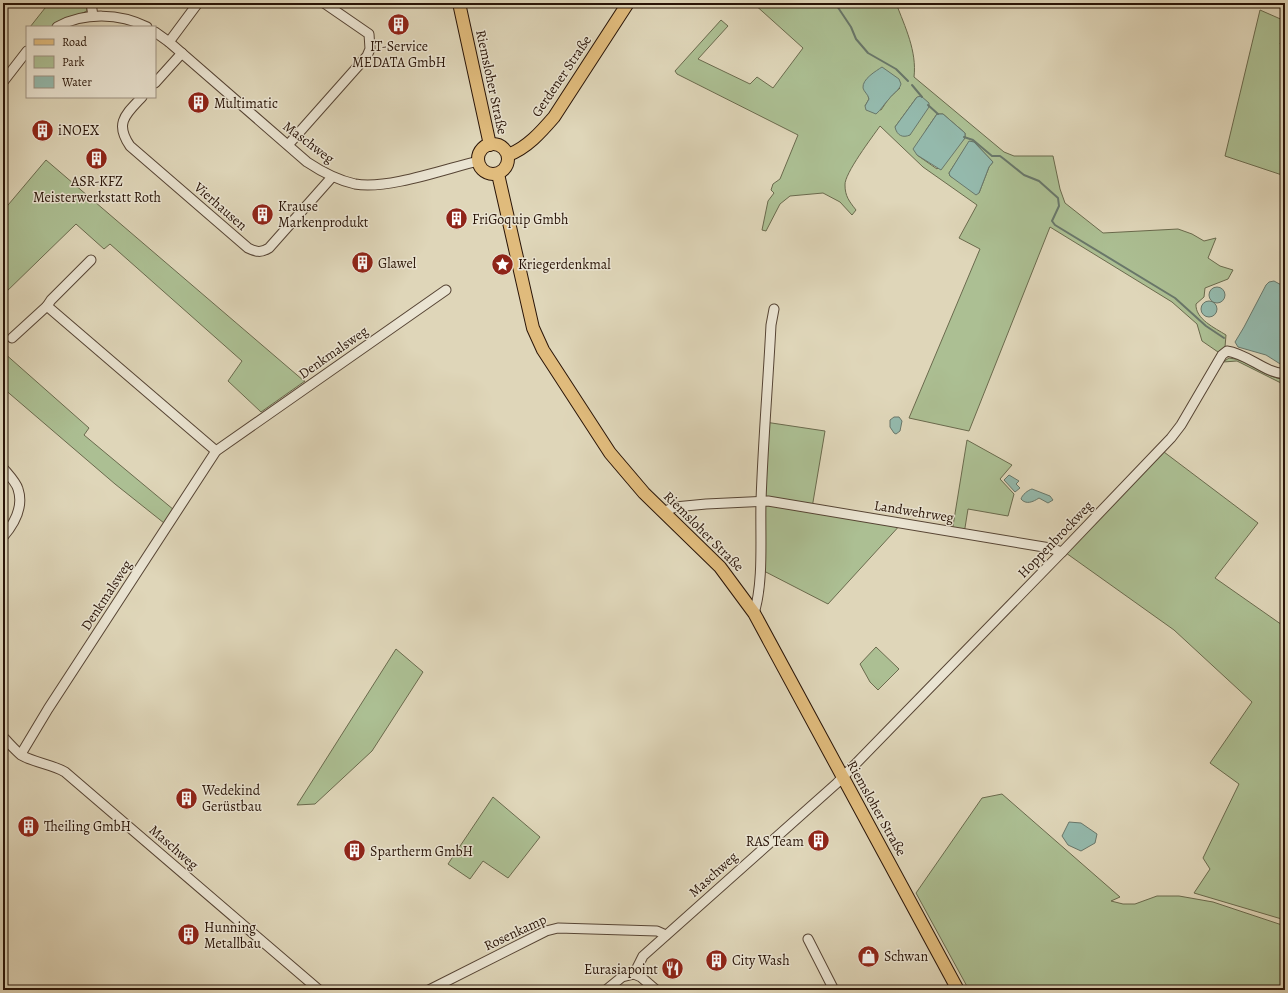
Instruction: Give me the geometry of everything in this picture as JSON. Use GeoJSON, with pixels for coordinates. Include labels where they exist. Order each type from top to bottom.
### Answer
{"type":"FeatureCollection","features":[{"type":"Feature","properties":{"kind":"main road","name":"Riemsloher Straße"},"geometry":{"type":"LineString","coordinates":[[459,3],[490,145]]}},
{"type":"Feature","properties":{"kind":"main road","name":"Gerdener Straße"},"geometry":{"type":"LineString","coordinates":[[508,155],[529,143],[554,117],[628,3]]}},
{"type":"Feature","properties":{"kind":"main road"},"geometry":{"type":"LineString","coordinates":[[490,145],[499,145],[508,155],[508,164],[502,172],[498,174],[485,172],[478,161],[482,149],[490,145]]}},
{"type":"Feature","properties":{"kind":"main road","name":"Riemsloher Straße"},"geometry":{"type":"LineString","coordinates":[[498,174],[533,328],[543,350],[610,453],[626,473],[663,512],[720,566],[754,613],[958,990]]}},
{"type":"Feature","properties":{"kind":"street"},"geometry":{"type":"LineString","coordinates":[[91,3],[93,16]]}},
{"type":"Feature","properties":{"kind":"street"},"geometry":{"type":"LineString","coordinates":[[168,42],[198,3]]}},
{"type":"Feature","properties":{"kind":"street"},"geometry":{"type":"LineString","coordinates":[[288,145],[367,56],[370,49],[369,34],[324,3]]}},
{"type":"Feature","properties":{"kind":"street"},"geometry":{"type":"LineString","coordinates":[[59,26],[74,20],[93,16],[112,17],[134,21],[145,26]]}},
{"type":"Feature","properties":{"kind":"street","name":"Maschweg"},"geometry":{"type":"LineString","coordinates":[[156,33],[182,53],[307,162],[332,177],[355,184],[378,184],[478,161]]}},
{"type":"Feature","properties":{"kind":"street"},"geometry":{"type":"LineString","coordinates":[[3,82],[26,52]]}},
{"type":"Feature","properties":{"kind":"street"},"geometry":{"type":"LineString","coordinates":[[156,82],[182,53]]}},
{"type":"Feature","properties":{"kind":"street","name":"Vierhausen"},"geometry":{"type":"LineString","coordinates":[[141,98],[124,116],[122,127],[124,137],[130,146],[248,248],[255,252],[263,252],[269,248],[332,177]]}},
{"type":"Feature","properties":{"kind":"street"},"geometry":{"type":"LineString","coordinates":[[12,338],[47,306],[51,300],[92,260]]}},
{"type":"Feature","properties":{"kind":"street","name":"Denkmalsweg"},"geometry":{"type":"LineString","coordinates":[[20,754],[216,451],[446,290]]}},
{"type":"Feature","properties":{"kind":"street"},"geometry":{"type":"LineString","coordinates":[[47,306],[216,451]]}},
{"type":"Feature","properties":{"kind":"street"},"geometry":{"type":"LineString","coordinates":[[754,613],[757,606],[760,569],[761,500],[771,325],[774,310]]}},
{"type":"Feature","properties":{"kind":"street","name":"Hoppenbrockweg"},"geometry":{"type":"LineString","coordinates":[[842,777],[1171,438],[1181,425],[1222,355],[1227,351],[1240,354],[1276,373],[1285,374]]}},
{"type":"Feature","properties":{"kind":"street"},"geometry":{"type":"LineString","coordinates":[[3,468],[18,488],[20,509],[3,537]]}},
{"type":"Feature","properties":{"kind":"street","name":"Landwehrweg"},"geometry":{"type":"LineString","coordinates":[[663,512],[675,507],[761,500],[1050,548],[1062,552]]}},
{"type":"Feature","properties":{"kind":"street","name":"Maschweg"},"geometry":{"type":"LineString","coordinates":[[3,737],[20,754],[32,760],[54,766],[65,772],[319,990]]}},
{"type":"Feature","properties":{"kind":"street","name":"Maschweg"},"geometry":{"type":"LineString","coordinates":[[634,974],[644,956],[666,935],[842,777]]}},
{"type":"Feature","properties":{"kind":"street","name":"Rosenkamp"},"geometry":{"type":"LineString","coordinates":[[429,990],[546,931],[558,928],[657,931],[666,935]]}},
{"type":"Feature","properties":{"kind":"street"},"geometry":{"type":"LineString","coordinates":[[808,939],[834,990]]}},
{"type":"Feature","properties":{"kind":"street"},"geometry":{"type":"LineString","coordinates":[[606,990],[622,977],[634,974],[645,979],[656,990]]}},
{"type":"Feature","properties":{"kind":"green space"},"geometry":{"type":"Polygon","coordinates":[[[49,3],[87,3],[87,11],[52,26],[31,26],[49,3]]]}},
{"type":"Feature","properties":{"kind":"green space"},"geometry":{"type":"Polygon","coordinates":[[[753,3],[896,3],[912,48],[914,58],[914,77],[1004,152],[1014,156],[1053,156],[1060,189],[1065,203],[1103,233],[1178,229],[1192,234],[1204,241],[1216,238],[1208,258],[1220,266],[1233,270],[1228,279],[1205,288],[1204,297],[1196,304],[1202,319],[1226,335],[1225,347],[1218,352],[1202,341],[1197,324],[1172,302],[1050,227],[969,431],[909,418],[980,249],[959,238],[977,205],[923,167],[880,126],[860,155],[846,180],[845,189],[849,201],[856,210],[852,215],[840,202],[823,193],[790,196],[780,204],[766,231],[762,230],[768,201],[774,193],[771,190],[773,184],[780,179],[798,135],[677,74],[675,71],[721,20],[728,26],[698,59],[750,84],[757,77],[773,88],[803,48],[753,3]],[[900,88],[868,95],[869,99],[865,106],[881,110],[889,98],[900,88]],[[917,97],[895,127],[910,135],[917,97]],[[937,114],[926,130],[917,155],[937,169],[965,138],[965,133],[943,114],[937,114]],[[969,142],[949,173],[950,176],[979,193],[989,167],[993,162],[974,142],[969,142]]]}},
{"type":"Feature","properties":{"kind":"green space"},"geometry":{"type":"Polygon","coordinates":[[[1260,10],[1285,21],[1285,33],[1280,44],[1285,46],[1285,170],[1282,175],[1225,156],[1260,10]]]}},
{"type":"Feature","properties":{"kind":"green space"},"geometry":{"type":"Polygon","coordinates":[[[46,160],[305,381],[261,412],[228,381],[242,361],[110,244],[104,249],[76,224],[4,294],[3,211],[46,160]]]}},
{"type":"Feature","properties":{"kind":"green space"},"geometry":{"type":"Polygon","coordinates":[[[3,352],[89,428],[84,435],[174,510],[164,523],[115,484],[3,388],[3,352]]]}},
{"type":"Feature","properties":{"kind":"green space"},"geometry":{"type":"Polygon","coordinates":[[[1229,358],[1243,362],[1271,376],[1285,379],[1285,385],[1237,361],[1223,362],[1229,358]]]}},
{"type":"Feature","properties":{"kind":"green space"},"geometry":{"type":"Polygon","coordinates":[[[765,422],[825,431],[812,508],[902,523],[828,604],[760,569],[765,422]]]}},
{"type":"Feature","properties":{"kind":"green space"},"geometry":{"type":"Polygon","coordinates":[[[967,440],[1012,465],[1000,479],[1014,494],[1008,516],[968,509],[964,534],[952,532],[967,440]]]}},
{"type":"Feature","properties":{"kind":"green space"},"geometry":{"type":"Polygon","coordinates":[[[1164,452],[1258,523],[1215,578],[1285,627],[1285,920],[1194,893],[1210,869],[1203,858],[1239,784],[1210,763],[1252,702],[1174,630],[1066,553],[1164,452]]]}},
{"type":"Feature","properties":{"kind":"green space"},"geometry":{"type":"Polygon","coordinates":[[[876,647],[899,669],[878,690],[870,682],[860,664],[876,647]]]}},
{"type":"Feature","properties":{"kind":"green space"},"geometry":{"type":"Polygon","coordinates":[[[396,649],[423,672],[372,751],[315,804],[297,805],[396,649]]]}},
{"type":"Feature","properties":{"kind":"green space"},"geometry":{"type":"Polygon","coordinates":[[[1002,794],[1120,897],[1111,901],[1123,904],[1135,904],[1157,896],[1179,896],[1213,902],[1285,926],[1285,990],[969,990],[916,893],[982,798],[1002,794]]]}},
{"type":"Feature","properties":{"kind":"green space"},"geometry":{"type":"Polygon","coordinates":[[[493,797],[540,837],[508,878],[483,861],[470,879],[448,864],[493,797]]]}},
{"type":"Feature","properties":{"kind":"water"},"geometry":{"type":"Polygon","coordinates":[[[882,67],[899,79],[901,84],[876,114],[866,110],[865,106],[869,99],[863,85],[870,76],[882,67]]]}},
{"type":"Feature","properties":{"kind":"water"},"geometry":{"type":"Polygon","coordinates":[[[921,96],[929,103],[929,107],[910,135],[901,136],[895,127],[917,97],[921,96]]]}},
{"type":"Feature","properties":{"kind":"water"},"geometry":{"type":"Polygon","coordinates":[[[937,114],[943,114],[965,133],[965,138],[941,170],[917,155],[913,149],[937,114]]]}},
{"type":"Feature","properties":{"kind":"water"},"geometry":{"type":"Polygon","coordinates":[[[969,141],[974,142],[993,162],[989,167],[979,193],[976,195],[950,176],[949,173],[969,141]]]}},
{"type":"Feature","properties":{"kind":"water"},"geometry":{"type":"Polygon","coordinates":[[[1274,281],[1285,287],[1285,367],[1266,355],[1238,347],[1235,342],[1266,285],[1269,282],[1274,281]]]}},
{"type":"Feature","properties":{"kind":"water"},"geometry":{"type":"Polygon","coordinates":[[[1217,287],[1224,292],[1225,295],[1220,302],[1217,303],[1210,298],[1209,295],[1214,288],[1217,287]]]}},
{"type":"Feature","properties":{"kind":"water"},"geometry":{"type":"Polygon","coordinates":[[[1209,301],[1216,306],[1217,309],[1212,316],[1209,317],[1202,312],[1201,309],[1206,302],[1209,301]]]}},
{"type":"Feature","properties":{"kind":"water"},"geometry":{"type":"Polygon","coordinates":[[[894,417],[899,417],[902,421],[900,431],[896,434],[890,427],[890,420],[894,417]]]}},
{"type":"Feature","properties":{"kind":"water"},"geometry":{"type":"Polygon","coordinates":[[[1009,475],[1019,481],[1016,484],[1020,488],[1015,492],[1004,480],[1009,475]]]}},
{"type":"Feature","properties":{"kind":"water"},"geometry":{"type":"Polygon","coordinates":[[[1032,489],[1050,496],[1053,500],[1048,503],[1039,498],[1030,502],[1023,501],[1021,499],[1023,496],[1032,489]]]}},
{"type":"Feature","properties":{"kind":"water"},"geometry":{"type":"Polygon","coordinates":[[[1069,822],[1081,823],[1097,834],[1095,843],[1081,851],[1068,845],[1062,836],[1069,822]]]}},
{"type":"Feature","properties":{"kind":"waterway"},"geometry":{"type":"LineString","coordinates":[[835,3],[851,27],[856,39],[868,53],[896,69],[908,81]]}},
{"type":"Feature","properties":{"kind":"waterway"},"geometry":{"type":"LineString","coordinates":[[912,85],[922,97]]}},
{"type":"Feature","properties":{"kind":"waterway"},"geometry":{"type":"LineString","coordinates":[[928,105],[938,114]]}},
{"type":"Feature","properties":{"kind":"waterway"},"geometry":{"type":"LineString","coordinates":[[964,137],[973,140],[992,156],[1000,156],[1024,175],[1039,181],[1058,198],[1059,206],[1052,221],[1055,225],[1175,298],[1206,326],[1224,338]]}},
{"type":"Feature","properties":{"kind":"place","name":"IT-Service MEDATA GmbH"},"geometry":{"type":"Point","coordinates":[399,24]}},
{"type":"Feature","properties":{"kind":"place","name":"Multimatic"},"geometry":{"type":"Point","coordinates":[198,103]}},
{"type":"Feature","properties":{"kind":"place","name":"iNOEX"},"geometry":{"type":"Point","coordinates":[42,130]}},
{"type":"Feature","properties":{"kind":"place","name":"ASR-KFZ Meisterwerkstatt Roth"},"geometry":{"type":"Point","coordinates":[97,159]}},
{"type":"Feature","properties":{"kind":"place","name":"Krause Markenprodukt"},"geometry":{"type":"Point","coordinates":[263,214]}},
{"type":"Feature","properties":{"kind":"place","name":"FriGoquip Gmbh"},"geometry":{"type":"Point","coordinates":[457,219]}},
{"type":"Feature","properties":{"kind":"place","name":"Glawel"},"geometry":{"type":"Point","coordinates":[362,263]}},
{"type":"Feature","properties":{"kind":"place","name":"Kriegerdenkmal"},"geometry":{"type":"Point","coordinates":[503,264]}},
{"type":"Feature","properties":{"kind":"place","name":"Wedekind Gerüstbau"},"geometry":{"type":"Point","coordinates":[187,798]}},
{"type":"Feature","properties":{"kind":"place","name":"Theiling GmbH"},"geometry":{"type":"Point","coordinates":[29,826]}},
{"type":"Feature","properties":{"kind":"place","name":"RAS Team"},"geometry":{"type":"Point","coordinates":[819,841]}},
{"type":"Feature","properties":{"kind":"place","name":"Spartherm GmbH"},"geometry":{"type":"Point","coordinates":[355,851]}},
{"type":"Feature","properties":{"kind":"place","name":"Hunning Metallbau"},"geometry":{"type":"Point","coordinates":[189,935]}},
{"type":"Feature","properties":{"kind":"place","name":"Schwan"},"geometry":{"type":"Point","coordinates":[869,956]}},
{"type":"Feature","properties":{"kind":"place","name":"City Wash"},"geometry":{"type":"Point","coordinates":[716,960]}},
{"type":"Feature","properties":{"kind":"place","name":"Eurasiapoint"},"geometry":{"type":"Point","coordinates":[673,969]}}]}
